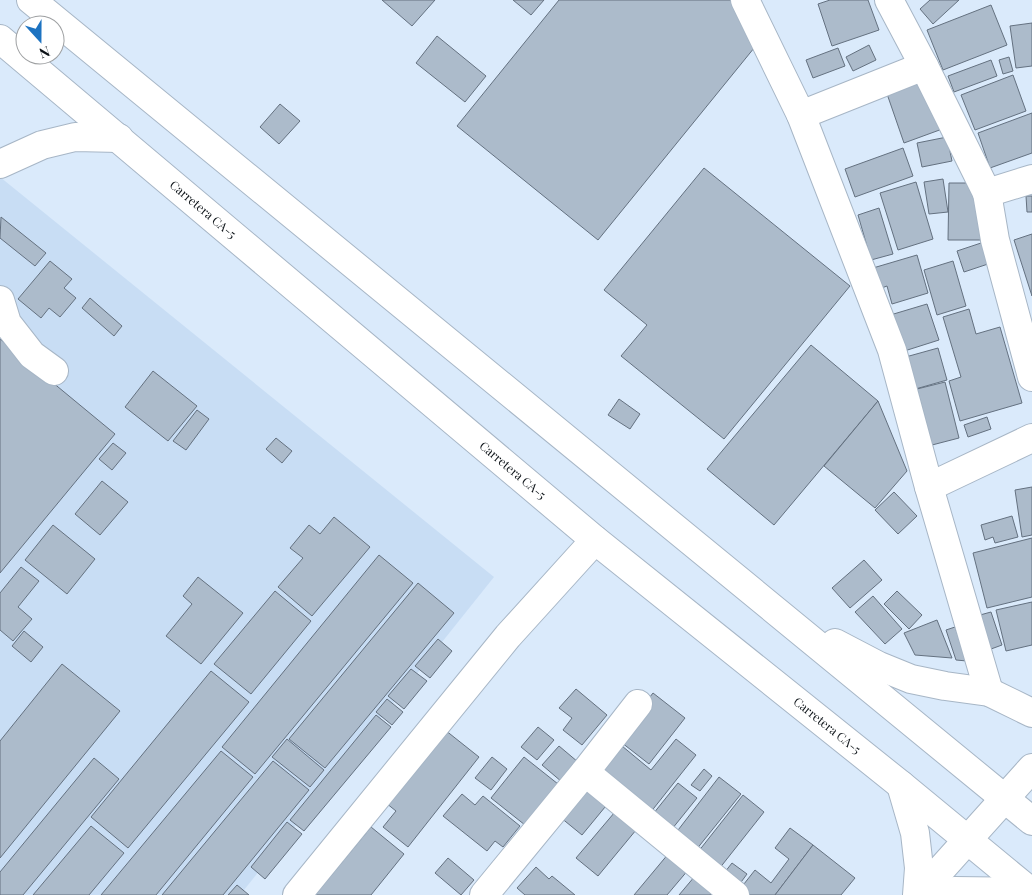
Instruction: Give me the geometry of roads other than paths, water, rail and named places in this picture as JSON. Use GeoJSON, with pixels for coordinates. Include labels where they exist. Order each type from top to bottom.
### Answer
{"type":"FeatureCollection","features":[{"type":"Feature","properties":{"kind":"main road"},"geometry":{"type":"LineString","coordinates":[[31,0],[782,614],[1032,821]]}},
{"type":"Feature","properties":{"kind":"main road"},"geometry":{"type":"LineString","coordinates":[[745,0],[801,115],[892,350],[929,487],[989,692]]}},
{"type":"Feature","properties":{"kind":"main road"},"geometry":{"type":"LineString","coordinates":[[889,0],[988,194],[995,240],[1032,377]]}},
{"type":"Feature","properties":{"kind":"main road","name":"Carretera CA-5"},"geometry":{"type":"LineString","coordinates":[[0,39],[595,540],[901,785],[1031,892]]}},
{"type":"Feature","properties":{"kind":"main road"},"geometry":{"type":"LineString","coordinates":[[801,115],[924,66]]}},
{"type":"Feature","properties":{"kind":"main road"},"geometry":{"type":"LineString","coordinates":[[0,164],[42,145],[75,137],[119,138]]}},
{"type":"Feature","properties":{"kind":"main road"},"geometry":{"type":"LineString","coordinates":[[988,194],[1032,179]]}},
{"type":"Feature","properties":{"kind":"main road"},"geometry":{"type":"LineString","coordinates":[[0,300],[7,323],[32,355],[54,371]]}},
{"type":"Feature","properties":{"kind":"main road"},"geometry":{"type":"LineString","coordinates":[[929,487],[1032,438]]}},
{"type":"Feature","properties":{"kind":"main road"},"geometry":{"type":"LineString","coordinates":[[297,895],[508,636],[595,540]]}},
{"type":"Feature","properties":{"kind":"main road"},"geometry":{"type":"LineString","coordinates":[[782,614],[879,666],[902,676],[945,686],[989,692],[1032,713]]}},
{"type":"Feature","properties":{"kind":"main road"},"geometry":{"type":"LineString","coordinates":[[492,892],[638,704]]}},
{"type":"Feature","properties":{"kind":"main road"},"geometry":{"type":"LineString","coordinates":[[918,895],[1032,768]]}},
{"type":"Feature","properties":{"kind":"main road"},"geometry":{"type":"LineString","coordinates":[[585,772],[735,895]]}},
{"type":"Feature","properties":{"kind":"main road"},"geometry":{"type":"LineString","coordinates":[[901,785],[915,833],[918,895]]}},
{"type":"Feature","properties":{"kind":"main road"},"geometry":{"type":"LineString","coordinates":[[926,895],[954,891],[1031,892]]}}]}
